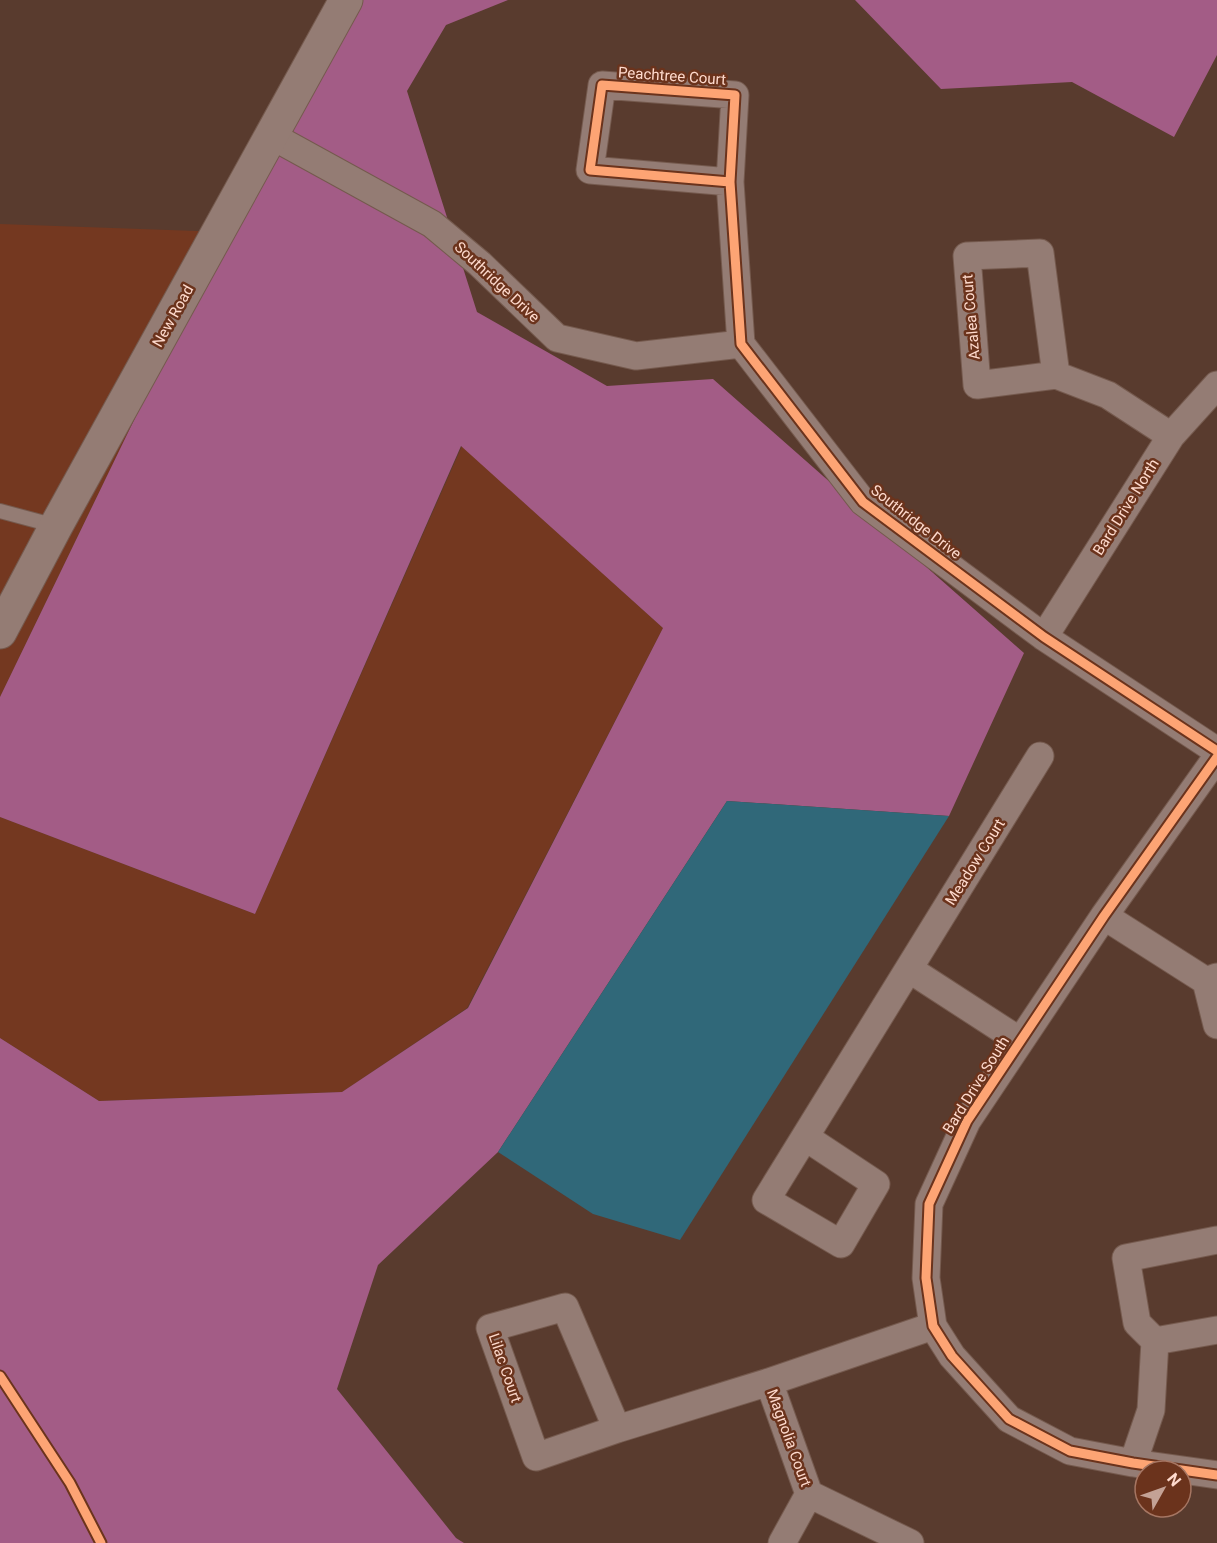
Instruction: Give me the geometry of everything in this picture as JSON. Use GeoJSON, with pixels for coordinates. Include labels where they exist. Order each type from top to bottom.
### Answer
{"type":"FeatureCollection","features":[{"type":"Feature","properties":{"kind":"street","name":"New Road"},"geometry":{"type":"LineString","coordinates":[[0,632],[346,0]]}},
{"type":"Feature","properties":{"kind":"street","name":"Peachtree Court"},"geometry":{"type":"LineString","coordinates":[[602,85],[735,95],[730,182],[591,170],[602,85]]}},
{"type":"Feature","properties":{"kind":"street","name":"Southridge Drive"},"geometry":{"type":"LineString","coordinates":[[272,136],[432,224],[480,264],[556,338],[636,356],[741,344],[862,502],[1044,637],[1217,751]]}},
{"type":"Feature","properties":{"kind":"street"},"geometry":{"type":"LineString","coordinates":[[730,182],[741,344]]}},
{"type":"Feature","properties":{"kind":"street","name":"Azalea Court"},"geometry":{"type":"LineString","coordinates":[[1056,375],[1040,253],[967,256],[977,385],[1056,375],[1108,395],[1171,436]]}},
{"type":"Feature","properties":{"kind":"street","name":"Bard Drive North"},"geometry":{"type":"LineString","coordinates":[[1044,637],[1171,436],[1217,385]]}},
{"type":"Feature","properties":{"kind":"street","name":"Meadow Court"},"geometry":{"type":"LineString","coordinates":[[805,1137],[1040,756]]}},
{"type":"Feature","properties":{"kind":"street","name":"Bard Drive South"},"geometry":{"type":"LineString","coordinates":[[1133,1463],[1070,1450],[1009,1419],[952,1356],[933,1326],[926,1278],[929,1203],[968,1121],[1104,916],[1217,757]]}},
{"type":"Feature","properties":{"kind":"street"},"geometry":{"type":"LineString","coordinates":[[1104,916],[1211,979],[1217,1025]]}},
{"type":"Feature","properties":{"kind":"street"},"geometry":{"type":"LineString","coordinates":[[909,969],[1020,1041]]}},
{"type":"Feature","properties":{"kind":"street"},"geometry":{"type":"LineString","coordinates":[[1134,1459],[1150,1410],[1155,1341],[1137,1323],[1126,1258],[1217,1240]]}},
{"type":"Feature","properties":{"kind":"street","name":"Lilac Court"},"geometry":{"type":"LineString","coordinates":[[617,1430],[565,1307],[490,1328],[536,1457],[933,1326]]}},
{"type":"Feature","properties":{"kind":"street"},"geometry":{"type":"LineString","coordinates":[[1155,1341],[1217,1330]]}},
{"type":"Feature","properties":{"kind":"street","name":"Magnolia Court"},"geometry":{"type":"LineString","coordinates":[[769,1382],[809,1494],[910,1543]]}},
{"type":"Feature","properties":{"kind":"street","name":"Bard Drive South"},"geometry":{"type":"LineString","coordinates":[[1193,1472],[1217,1475]]}},
{"type":"Feature","properties":{"kind":"street","name":"Magnolia Court"},"geometry":{"type":"LineString","coordinates":[[782,1543],[809,1494]]}},
{"type":"Feature","properties":{"kind":"lane"},"geometry":{"type":"LineString","coordinates":[[0,511],[57,526]]}},
{"type":"Feature","properties":{"kind":"shaded area"},"geometry":{"type":"Polygon","coordinates":[[[351,0],[508,0],[446,25],[407,91],[477,312],[607,386],[713,379],[1024,653],[949,816],[727,801],[498,1152],[378,1265],[337,1389],[456,1538],[464,1543],[0,1543],[0,1038],[99,1101],[342,1092],[468,1008],[663,628],[461,446],[255,914],[0,817],[0,697],[225,232],[351,0]]]}},
{"type":"Feature","properties":{"kind":"shaded area"},"geometry":{"type":"Polygon","coordinates":[[[855,0],[1217,0],[1217,55],[1174,137],[1072,82],[941,89],[855,0]]]}},
{"type":"Feature","properties":{"kind":"shaded area"},"geometry":{"type":"Polygon","coordinates":[[[0,224],[225,232],[0,697],[0,224]]]}},
{"type":"Feature","properties":{"kind":"shaded area"},"geometry":{"type":"Polygon","coordinates":[[[462,446],[663,628],[467,1008],[342,1092],[99,1101],[0,1038],[0,817],[255,914],[462,446]]]}},
{"type":"Feature","properties":{"kind":"water"},"geometry":{"type":"Polygon","coordinates":[[[727,801],[949,816],[680,1240],[593,1214],[498,1152],[727,801]]]}},
{"type":"Feature","properties":{"kind":"cycle path"},"geometry":{"type":"LineString","coordinates":[[730,182],[590,170],[602,85],[735,95],[730,182],[741,344],[863,502],[1044,637],[1217,751]]}},
{"type":"Feature","properties":{"kind":"cycle path"},"geometry":{"type":"LineString","coordinates":[[1217,757],[1104,916],[967,1121],[929,1204],[926,1278],[933,1326],[952,1356],[1009,1419],[1070,1451],[1217,1475]]}},
{"type":"Feature","properties":{"kind":"cycle path"},"geometry":{"type":"LineString","coordinates":[[0,1376],[70,1483],[101,1543]]}}]}
